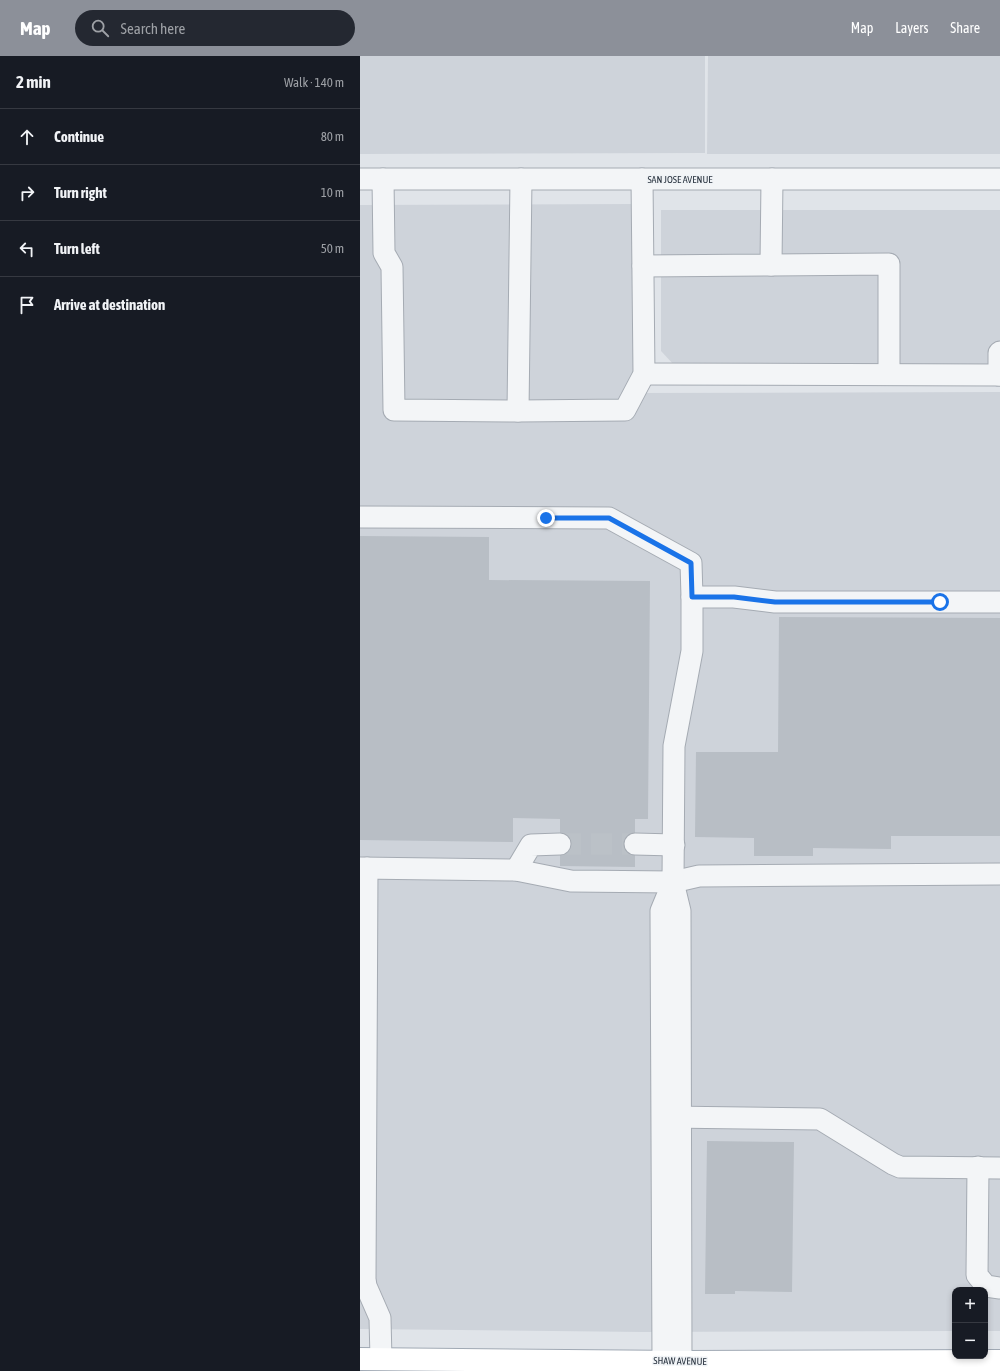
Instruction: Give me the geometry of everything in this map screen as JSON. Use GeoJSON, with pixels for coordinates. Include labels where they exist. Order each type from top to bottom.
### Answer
{"type":"FeatureCollection","features":[{"type":"Feature","properties":{"kind":"main road","name":"SHAW AVENUE"},"geometry":{"type":"LineString","coordinates":[[360,1359],[673,1364],[1000,1361]]}},
{"type":"Feature","properties":{"kind":"street","name":"SAN JOSE AVENUE"},"geometry":{"type":"LineString","coordinates":[[360,179],[1000,179]]}},
{"type":"Feature","properties":{"kind":"street"},"geometry":{"type":"LineString","coordinates":[[383,179],[384,254],[392,267],[394,410],[518,411],[625,410],[644,374],[642,179]]}},
{"type":"Feature","properties":{"kind":"street"},"geometry":{"type":"LineString","coordinates":[[518,411],[521,179]]}},
{"type":"Feature","properties":{"kind":"street"},"geometry":{"type":"LineString","coordinates":[[771,265],[772,179]]}},
{"type":"Feature","properties":{"kind":"street"},"geometry":{"type":"LineString","coordinates":[[643,266],[889,264],[889,374]]}},
{"type":"Feature","properties":{"kind":"street"},"geometry":{"type":"LineString","coordinates":[[644,374],[1000,375],[1000,352]]}},
{"type":"Feature","properties":{"kind":"street"},"geometry":{"type":"LineString","coordinates":[[360,517],[609,518],[691,563],[692,651],[674,746],[674,844],[672,882],[680,911],[671,1117],[673,1364]]}},
{"type":"Feature","properties":{"kind":"street"},"geometry":{"type":"LineString","coordinates":[[692,597],[734,597],[775,602],[1000,602]]}},
{"type":"Feature","properties":{"kind":"street"},"geometry":{"type":"LineString","coordinates":[[516,870],[531,844],[560,844]]}},
{"type":"Feature","properties":{"kind":"street"},"geometry":{"type":"LineString","coordinates":[[635,844],[674,844]]}},
{"type":"Feature","properties":{"kind":"street"},"geometry":{"type":"LineString","coordinates":[[382,1359],[380,1318],[366,1286],[365,1280],[363,868],[516,870],[571,881],[672,882],[700,876],[1000,874]]}},
{"type":"Feature","properties":{"kind":"street"},"geometry":{"type":"LineString","coordinates":[[671,1117],[820,1119],[900,1167],[1000,1168]]}},
{"type":"Feature","properties":{"kind":"street"},"geometry":{"type":"LineString","coordinates":[[978,1167],[977,1275],[986,1286],[1000,1288]]}},
{"type":"Feature","properties":{"kind":"shaded area"},"geometry":{"type":"Polygon","coordinates":[[[360,56],[705,56],[705,153],[360,154],[360,56]]]}},
{"type":"Feature","properties":{"kind":"shaded area"},"geometry":{"type":"Polygon","coordinates":[[[708,56],[1000,56],[1000,154],[707,154],[708,56]]]}},
{"type":"Feature","properties":{"kind":"shaded area"},"geometry":{"type":"Polygon","coordinates":[[[634,204],[633,393],[1000,392],[1000,1331],[988,1331],[988,1287],[952,1287],[952,1331],[643,1332],[360,1329],[360,205],[634,204]]]}},
{"type":"Feature","properties":{"kind":"shaded area"},"geometry":{"type":"Polygon","coordinates":[[[661,210],[1000,210],[1000,365],[674,365],[661,351],[661,210]]]}},
{"type":"Feature","properties":{"kind":"building"},"geometry":{"type":"Polygon","coordinates":[[[360,536],[489,537],[489,580],[650,581],[648,819],[635,819],[635,867],[560,866],[560,819],[513,818],[513,842],[360,840],[360,536]]]}},
{"type":"Feature","properties":{"kind":"building"},"geometry":{"type":"Polygon","coordinates":[[[779,617],[1000,618],[1000,836],[891,836],[891,849],[813,848],[813,856],[754,856],[754,838],[695,837],[696,752],[778,752],[779,617]]]}},
{"type":"Feature","properties":{"kind":"building"},"geometry":{"type":"Polygon","coordinates":[[[707,1141],[794,1142],[792,1292],[735,1291],[735,1294],[705,1294],[707,1141]]]}},
{"type":"Feature","properties":{"kind":"tunnel"},"geometry":{"type":"LineString","coordinates":[[560,844],[635,844]]}},
{"type":"Feature","properties":{"kind":"route"},"geometry":{"type":"LineString","coordinates":[[546,518],[609,518],[691,563],[692,597],[734,597],[775,602],[940,602]]}}]}
